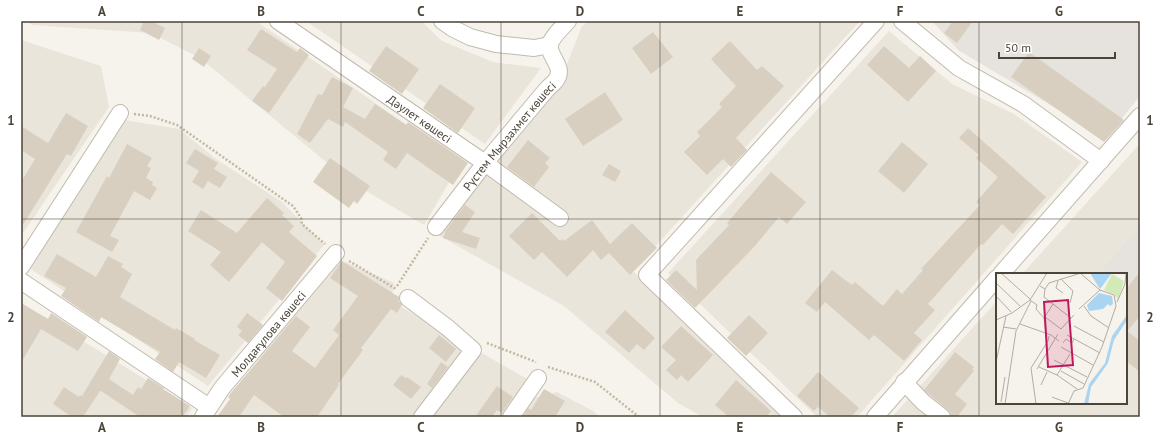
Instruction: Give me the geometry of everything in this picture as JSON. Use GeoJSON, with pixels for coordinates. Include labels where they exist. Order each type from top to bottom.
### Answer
{"type":"FeatureCollection","features":[{"type":"Feature","properties":{"kind":"street","name":"Дәулет көшесі"},"geometry":{"type":"LineString","coordinates":[[278,21],[485,163],[560,218]]}},
{"type":"Feature","properties":{"kind":"street"},"geometry":{"type":"LineString","coordinates":[[442,21],[470,37],[496,44],[534,48],[550,45],[553,38],[568,21]]}},
{"type":"Feature","properties":{"kind":"street"},"geometry":{"type":"LineString","coordinates":[[794,417],[647,276],[876,21]]}},
{"type":"Feature","properties":{"kind":"street"},"geometry":{"type":"LineString","coordinates":[[902,21],[959,68],[1023,104],[1101,160]]}},
{"type":"Feature","properties":{"kind":"street","name":"Рүстем Мырзахмет көшесі"},"geometry":{"type":"LineString","coordinates":[[436,227],[485,163],[557,79],[558,64],[550,52],[550,45]]}},
{"type":"Feature","properties":{"kind":"street"},"geometry":{"type":"LineString","coordinates":[[21,267],[120,113]]}},
{"type":"Feature","properties":{"kind":"street"},"geometry":{"type":"LineString","coordinates":[[1001,273],[1140,116]]}},
{"type":"Feature","properties":{"kind":"street","name":"Молдағұлова көшесі"},"geometry":{"type":"LineString","coordinates":[[206,412],[222,388],[336,253]]}},
{"type":"Feature","properties":{"kind":"street"},"geometry":{"type":"LineString","coordinates":[[875,417],[904,382],[996,279]]}},
{"type":"Feature","properties":{"kind":"street"},"geometry":{"type":"LineString","coordinates":[[21,281],[206,412]]}},
{"type":"Feature","properties":{"kind":"street"},"geometry":{"type":"LineString","coordinates":[[402,293],[448,328],[473,350],[422,417]]}},
{"type":"Feature","properties":{"kind":"street"},"geometry":{"type":"LineString","coordinates":[[511,417],[538,378]]}},
{"type":"Feature","properties":{"kind":"street"},"geometry":{"type":"LineString","coordinates":[[904,382],[923,402],[942,417]]}},
{"type":"Feature","properties":{"kind":"path"},"geometry":{"type":"LineString","coordinates":[[120,113],[150,116],[177,125],[292,206],[301,218],[302,224],[305,228],[336,253],[402,293],[436,227]]}},
{"type":"Feature","properties":{"kind":"path"},"geometry":{"type":"LineString","coordinates":[[473,350],[487,343],[541,364],[595,382],[639,417]]}},
{"type":"Feature","properties":{"kind":"shaded area"},"geometry":{"type":"Polygon","coordinates":[[[26,21],[256,21],[461,162],[424,225],[349,181],[200,58],[151,33],[32,25],[26,21]]]}},
{"type":"Feature","properties":{"kind":"shaded area"},"geometry":{"type":"Polygon","coordinates":[[[306,21],[421,21],[442,41],[493,62],[541,68],[485,144],[306,21]]]}},
{"type":"Feature","properties":{"kind":"shaded area"},"geometry":{"type":"Polygon","coordinates":[[[590,21],[743,21],[754,23],[779,21],[860,21],[633,271],[783,417],[703,417],[678,403],[564,306],[438,235],[557,89],[582,26],[590,21]]]}},
{"type":"Feature","properties":{"kind":"shaded area"},"geometry":{"type":"Polygon","coordinates":[[[932,21],[1140,21],[1140,96],[1106,138],[958,50],[932,21]]]}},
{"type":"Feature","properties":{"kind":"shaded area"},"geometry":{"type":"Polygon","coordinates":[[[889,31],[952,84],[1014,114],[1082,162],[857,417],[817,417],[668,273],[889,31]]]}},
{"type":"Feature","properties":{"kind":"shaded area"},"geometry":{"type":"Polygon","coordinates":[[[21,40],[101,66],[109,107],[21,236],[21,40]]]}},
{"type":"Feature","properties":{"kind":"shaded area"},"geometry":{"type":"Polygon","coordinates":[[[125,120],[179,129],[216,159],[282,202],[324,245],[208,386],[26,266],[125,120]]]}},
{"type":"Feature","properties":{"kind":"shaded area"},"geometry":{"type":"Polygon","coordinates":[[[1138,146],[1140,148],[1140,224],[1099,273],[1023,273],[1138,146]]]}},
{"type":"Feature","properties":{"kind":"shaded area"},"geometry":{"type":"Polygon","coordinates":[[[1140,224],[1140,368],[1127,358],[1127,273],[1099,273],[1140,224]]]}},
{"type":"Feature","properties":{"kind":"shaded area"},"geometry":{"type":"Polygon","coordinates":[[[338,259],[394,283],[391,301],[527,379],[501,417],[222,417],[265,350],[338,259]]]}},
{"type":"Feature","properties":{"kind":"shaded area"},"geometry":{"type":"Polygon","coordinates":[[[996,302],[996,404],[1127,404],[1127,358],[1140,368],[1140,417],[892,417],[996,302]]]}},
{"type":"Feature","properties":{"kind":"shaded area"},"geometry":{"type":"Polygon","coordinates":[[[21,303],[192,408],[186,417],[21,417],[21,303]]]}},
{"type":"Feature","properties":{"kind":"shaded area"},"geometry":{"type":"Polygon","coordinates":[[[557,392],[593,411],[600,417],[521,417],[533,398],[557,392]]]}},
{"type":"Feature","properties":{"kind":"building"},"geometry":{"type":"Polygon","coordinates":[[[144,21],[151,21],[165,28],[159,40],[140,30],[144,21]]]}},
{"type":"Feature","properties":{"kind":"building"},"geometry":{"type":"Polygon","coordinates":[[[953,21],[973,21],[957,43],[944,33],[953,21]]]}},
{"type":"Feature","properties":{"kind":"building"},"geometry":{"type":"Polygon","coordinates":[[[261,29],[297,52],[300,48],[309,55],[269,113],[252,101],[263,86],[265,87],[277,69],[247,50],[261,29]]]}},
{"type":"Feature","properties":{"kind":"building"},"geometry":{"type":"Polygon","coordinates":[[[653,32],[673,57],[651,74],[632,48],[653,32]]]}},
{"type":"Feature","properties":{"kind":"building"},"geometry":{"type":"Polygon","coordinates":[[[730,41],[757,70],[762,66],[784,86],[736,138],[747,150],[731,167],[723,159],[707,175],[684,152],[700,136],[697,132],[722,107],[719,104],[736,86],[711,59],[730,41]]]}},
{"type":"Feature","properties":{"kind":"building"},"geometry":{"type":"Polygon","coordinates":[[[386,46],[419,69],[402,94],[369,71],[386,46]]]}},
{"type":"Feature","properties":{"kind":"building"},"geometry":{"type":"Polygon","coordinates":[[[884,46],[909,68],[920,56],[936,71],[908,102],[867,65],[884,46]]]}},
{"type":"Feature","properties":{"kind":"building"},"geometry":{"type":"Polygon","coordinates":[[[199,48],[211,56],[204,67],[192,59],[199,48]]]}},
{"type":"Feature","properties":{"kind":"building"},"geometry":{"type":"Polygon","coordinates":[[[1029,52],[1124,120],[1104,142],[1011,77],[1029,52]]]}},
{"type":"Feature","properties":{"kind":"building"},"geometry":{"type":"Polygon","coordinates":[[[332,77],[353,88],[343,107],[365,119],[375,104],[406,125],[408,122],[468,163],[453,185],[407,153],[396,169],[383,160],[388,152],[345,122],[343,127],[328,119],[310,143],[297,134],[318,94],[322,95],[332,77]]]}},
{"type":"Feature","properties":{"kind":"building"},"geometry":{"type":"Polygon","coordinates":[[[440,84],[475,108],[458,133],[423,108],[440,84]]]}},
{"type":"Feature","properties":{"kind":"building"},"geometry":{"type":"Polygon","coordinates":[[[605,92],[623,120],[583,146],[565,119],[605,92]]]}},
{"type":"Feature","properties":{"kind":"building"},"geometry":{"type":"Polygon","coordinates":[[[66,113],[88,126],[71,156],[67,154],[21,228],[21,182],[35,159],[21,150],[21,126],[48,143],[66,113]]]}},
{"type":"Feature","properties":{"kind":"building"},"geometry":{"type":"Polygon","coordinates":[[[968,128],[1046,197],[1013,234],[1002,224],[983,245],[981,244],[928,304],[935,310],[914,333],[922,340],[904,361],[874,335],[869,340],[825,302],[817,312],[805,303],[832,270],[852,285],[855,282],[883,306],[897,289],[902,294],[923,270],[921,269],[980,205],[976,202],[998,177],[976,158],[979,155],[959,138],[968,128]]]}},
{"type":"Feature","properties":{"kind":"building"},"geometry":{"type":"Polygon","coordinates":[[[528,140],[550,158],[545,163],[549,167],[534,187],[507,167],[528,140]]]}},
{"type":"Feature","properties":{"kind":"building"},"geometry":{"type":"Polygon","coordinates":[[[902,142],[928,164],[904,193],[878,171],[902,142]]]}},
{"type":"Feature","properties":{"kind":"building"},"geometry":{"type":"Polygon","coordinates":[[[127,144],[152,158],[147,166],[151,168],[146,178],[153,182],[152,185],[157,188],[150,200],[134,191],[110,236],[119,240],[112,252],[76,232],[107,176],[109,178],[127,144]]]}},
{"type":"Feature","properties":{"kind":"building"},"geometry":{"type":"Polygon","coordinates":[[[195,149],[218,163],[214,169],[227,177],[220,188],[208,181],[203,189],[192,182],[199,171],[186,163],[195,149]]]}},
{"type":"Feature","properties":{"kind":"building"},"geometry":{"type":"Polygon","coordinates":[[[330,158],[370,186],[357,204],[354,201],[349,208],[313,182],[330,158]]]}},
{"type":"Feature","properties":{"kind":"building"},"geometry":{"type":"Polygon","coordinates":[[[609,164],[621,171],[615,182],[602,175],[609,164]]]}},
{"type":"Feature","properties":{"kind":"building"},"geometry":{"type":"Polygon","coordinates":[[[771,172],[806,202],[787,224],[779,217],[754,247],[695,308],[666,280],[676,270],[697,290],[696,260],[729,225],[727,223],[771,172]]]}},
{"type":"Feature","properties":{"kind":"building"},"geometry":{"type":"Polygon","coordinates":[[[267,198],[284,213],[282,215],[294,226],[289,232],[317,256],[282,301],[266,288],[285,262],[262,242],[229,282],[210,265],[221,252],[188,231],[201,210],[237,233],[267,198]]]}},
{"type":"Feature","properties":{"kind":"building"},"geometry":{"type":"Polygon","coordinates":[[[465,205],[475,212],[462,232],[480,238],[476,249],[443,238],[446,230],[465,205]]]}},
{"type":"Feature","properties":{"kind":"building"},"geometry":{"type":"Polygon","coordinates":[[[532,213],[560,241],[562,239],[564,241],[592,220],[610,244],[632,223],[657,248],[630,275],[609,253],[601,260],[593,250],[567,277],[542,252],[534,260],[509,236],[532,213]]]}},
{"type":"Feature","properties":{"kind":"building"},"geometry":{"type":"Polygon","coordinates":[[[57,254],[96,277],[108,256],[123,264],[121,267],[132,274],[120,297],[175,330],[176,328],[195,339],[194,340],[220,355],[206,378],[179,362],[173,372],[155,359],[160,352],[101,317],[99,322],[61,296],[66,288],[44,276],[57,254]]]}},
{"type":"Feature","properties":{"kind":"building"},"geometry":{"type":"Polygon","coordinates":[[[342,261],[399,297],[399,301],[402,305],[397,313],[391,309],[361,348],[363,350],[338,384],[339,385],[317,417],[284,417],[254,395],[239,417],[217,417],[230,399],[228,397],[230,394],[296,316],[310,327],[292,351],[315,368],[339,335],[333,330],[358,296],[330,278],[342,261]]]}},
{"type":"Feature","properties":{"kind":"building"},"geometry":{"type":"Polygon","coordinates":[[[1140,272],[1140,316],[1127,331],[1127,288],[1140,272]]]}},
{"type":"Feature","properties":{"kind":"building"},"geometry":{"type":"Polygon","coordinates":[[[21,303],[48,319],[51,313],[87,337],[78,351],[41,329],[21,363],[21,303]]]}},
{"type":"Feature","properties":{"kind":"building"},"geometry":{"type":"Polygon","coordinates":[[[625,310],[655,338],[644,350],[637,344],[629,353],[605,332],[625,310]]]}},
{"type":"Feature","properties":{"kind":"building"},"geometry":{"type":"Polygon","coordinates":[[[247,313],[263,325],[248,343],[238,335],[242,331],[237,327],[247,313]]]}},
{"type":"Feature","properties":{"kind":"building"},"geometry":{"type":"Polygon","coordinates":[[[749,315],[768,333],[746,356],[727,338],[749,315]]]}},
{"type":"Feature","properties":{"kind":"building"},"geometry":{"type":"Polygon","coordinates":[[[681,326],[713,355],[688,382],[681,375],[677,380],[666,370],[676,360],[661,347],[681,326]]]}},
{"type":"Feature","properties":{"kind":"building"},"geometry":{"type":"Polygon","coordinates":[[[1127,331],[1140,341],[1140,372],[1127,362],[1127,331]]]}},
{"type":"Feature","properties":{"kind":"building"},"geometry":{"type":"Polygon","coordinates":[[[439,335],[456,349],[446,362],[429,348],[439,335]]]}},
{"type":"Feature","properties":{"kind":"building"},"geometry":{"type":"Polygon","coordinates":[[[109,351],[120,359],[109,379],[133,395],[138,387],[141,389],[148,378],[190,406],[182,417],[140,417],[101,391],[83,417],[72,417],[53,404],[64,387],[79,397],[80,395],[82,396],[109,351]]]}},
{"type":"Feature","properties":{"kind":"building"},"geometry":{"type":"Polygon","coordinates":[[[955,352],[974,367],[972,369],[974,371],[955,394],[967,404],[957,417],[951,417],[951,413],[948,410],[924,390],[955,352]]]}},
{"type":"Feature","properties":{"kind":"building"},"geometry":{"type":"Polygon","coordinates":[[[441,362],[448,367],[432,388],[427,384],[441,362]]]}},
{"type":"Feature","properties":{"kind":"building"},"geometry":{"type":"Polygon","coordinates":[[[818,372],[859,408],[851,417],[830,417],[818,407],[814,411],[797,396],[818,372]]]}},
{"type":"Feature","properties":{"kind":"building"},"geometry":{"type":"Polygon","coordinates":[[[401,375],[406,378],[407,377],[421,387],[411,399],[393,385],[401,375]]]}},
{"type":"Feature","properties":{"kind":"building"},"geometry":{"type":"Polygon","coordinates":[[[736,380],[771,411],[766,417],[729,417],[715,405],[736,380]]]}},
{"type":"Feature","properties":{"kind":"building"},"geometry":{"type":"Polygon","coordinates":[[[497,386],[513,397],[502,413],[497,410],[492,417],[475,417],[497,386]]]}},
{"type":"Feature","properties":{"kind":"building"},"geometry":{"type":"Polygon","coordinates":[[[544,389],[565,401],[555,417],[523,417],[528,408],[531,410],[544,389]]]}}]}
